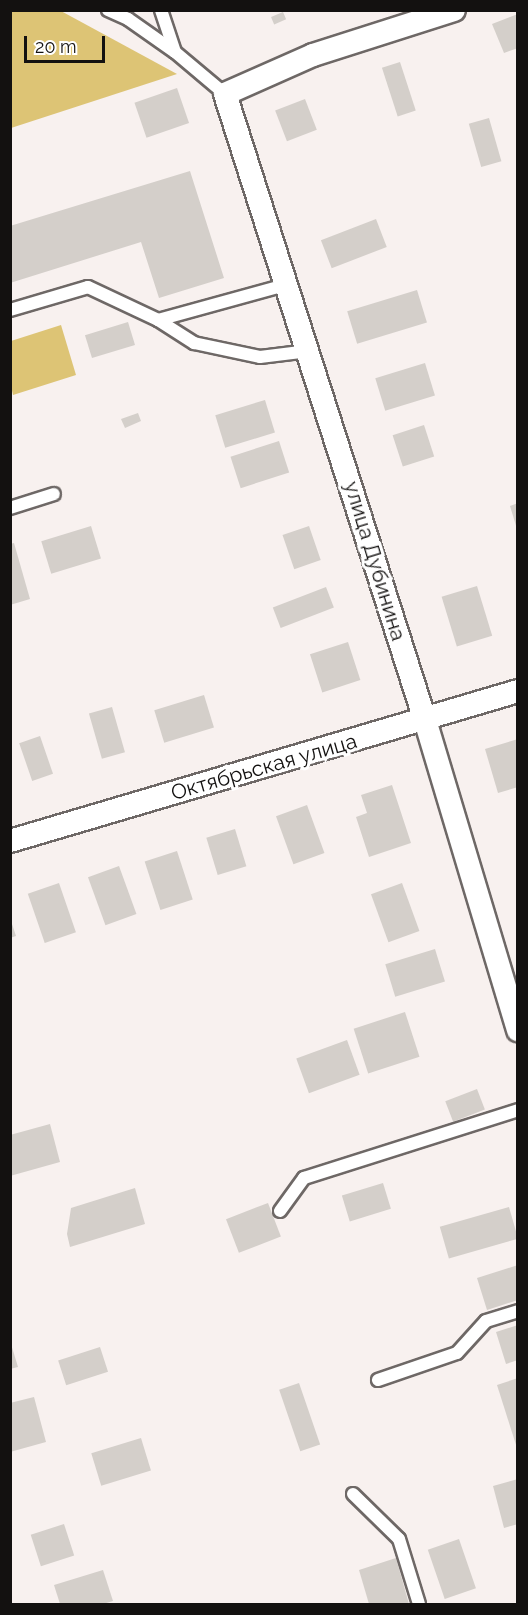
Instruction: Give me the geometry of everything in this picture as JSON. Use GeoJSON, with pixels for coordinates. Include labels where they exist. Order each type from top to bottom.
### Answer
{"type":"FeatureCollection","features":[{"type":"Feature","properties":{"kind":"street"},"geometry":{"type":"LineString","coordinates":[[225,94],[313,55],[454,10]]}},
{"type":"Feature","properties":{"kind":"street","name":"улица Дубинина"},"geometry":{"type":"LineString","coordinates":[[225,94],[285,285],[309,351],[425,720],[518,1030]]}},
{"type":"Feature","properties":{"kind":"street","name":"Октябрьская улица"},"geometry":{"type":"LineString","coordinates":[[10,841],[518,691]]}},
{"type":"Feature","properties":{"kind":"lane"},"geometry":{"type":"LineString","coordinates":[[108,10],[128,19],[175,52],[225,94]]}},
{"type":"Feature","properties":{"kind":"lane"},"geometry":{"type":"LineString","coordinates":[[161,10],[175,52]]}},
{"type":"Feature","properties":{"kind":"lane"},"geometry":{"type":"LineString","coordinates":[[158,320],[285,285]]}},
{"type":"Feature","properties":{"kind":"lane"},"geometry":{"type":"LineString","coordinates":[[10,310],[88,287],[158,320],[194,343],[260,357],[309,351]]}},
{"type":"Feature","properties":{"kind":"lane"},"geometry":{"type":"LineString","coordinates":[[10,508],[54,494]]}},
{"type":"Feature","properties":{"kind":"lane"},"geometry":{"type":"LineString","coordinates":[[280,1210],[304,1178],[518,1110]]}},
{"type":"Feature","properties":{"kind":"lane"},"geometry":{"type":"LineString","coordinates":[[378,1380],[457,1353],[486,1321],[518,1311]]}},
{"type":"Feature","properties":{"kind":"lane"},"geometry":{"type":"LineString","coordinates":[[353,1494],[399,1539],[420,1605]]}},
{"type":"Feature","properties":{"kind":"shaded area"},"geometry":{"type":"Polygon","coordinates":[[[10,11],[61,11],[177,74],[11,128],[10,11]]]}},
{"type":"Feature","properties":{"kind":"shaded area"},"geometry":{"type":"Polygon","coordinates":[[[61,325],[76,375],[13,395],[11,341],[61,325]]]}},
{"type":"Feature","properties":{"kind":"building"},"geometry":{"type":"Polygon","coordinates":[[[283,12],[286,19],[274,24],[271,17],[283,12]]]}},
{"type":"Feature","properties":{"kind":"building"},"geometry":{"type":"Polygon","coordinates":[[[518,14],[518,48],[504,53],[492,24],[518,14]]]}},
{"type":"Feature","properties":{"kind":"building"},"geometry":{"type":"Polygon","coordinates":[[[400,62],[416,111],[398,116],[382,68],[400,62]]]}},
{"type":"Feature","properties":{"kind":"building"},"geometry":{"type":"Polygon","coordinates":[[[177,88],[189,123],[146,138],[134,103],[177,88]]]}},
{"type":"Feature","properties":{"kind":"building"},"geometry":{"type":"Polygon","coordinates":[[[305,99],[317,130],[287,141],[275,110],[305,99]]]}},
{"type":"Feature","properties":{"kind":"building"},"geometry":{"type":"Polygon","coordinates":[[[489,118],[501,161],[481,167],[469,124],[489,118]]]}},
{"type":"Feature","properties":{"kind":"building"},"geometry":{"type":"Polygon","coordinates":[[[190,171],[224,278],[159,298],[141,242],[10,283],[10,226],[190,171]]]}},
{"type":"Feature","properties":{"kind":"building"},"geometry":{"type":"Polygon","coordinates":[[[376,219],[387,247],[332,268],[321,240],[376,219]]]}},
{"type":"Feature","properties":{"kind":"building"},"geometry":{"type":"Polygon","coordinates":[[[417,290],[427,323],[357,344],[347,311],[417,290]]]}},
{"type":"Feature","properties":{"kind":"building"},"geometry":{"type":"Polygon","coordinates":[[[128,322],[135,345],[92,358],[85,335],[128,322]]]}},
{"type":"Feature","properties":{"kind":"building"},"geometry":{"type":"Polygon","coordinates":[[[425,363],[435,396],[385,411],[375,378],[425,363]]]}},
{"type":"Feature","properties":{"kind":"building"},"geometry":{"type":"Polygon","coordinates":[[[265,400],[275,433],[225,448],[215,415],[265,400]]]}},
{"type":"Feature","properties":{"kind":"building"},"geometry":{"type":"Polygon","coordinates":[[[138,413],[141,421],[125,428],[121,419],[138,413]]]}},
{"type":"Feature","properties":{"kind":"building"},"geometry":{"type":"Polygon","coordinates":[[[424,425],[434,456],[403,467],[393,435],[424,425]]]}},
{"type":"Feature","properties":{"kind":"building"},"geometry":{"type":"Polygon","coordinates":[[[279,441],[289,472],[241,488],[230,457],[279,441]]]}},
{"type":"Feature","properties":{"kind":"building"},"geometry":{"type":"Polygon","coordinates":[[[518,503],[518,529],[517,529],[510,506],[518,503]]]}},
{"type":"Feature","properties":{"kind":"building"},"geometry":{"type":"Polygon","coordinates":[[[91,526],[101,559],[51,574],[41,541],[91,526]]]}},
{"type":"Feature","properties":{"kind":"building"},"geometry":{"type":"Polygon","coordinates":[[[309,526],[321,560],[294,569],[283,535],[309,526]]]}},
{"type":"Feature","properties":{"kind":"building"},"geometry":{"type":"Polygon","coordinates":[[[14,543],[30,599],[10,605],[10,544],[14,543]]]}},
{"type":"Feature","properties":{"kind":"building"},"geometry":{"type":"Polygon","coordinates":[[[477,586],[492,636],[457,647],[442,597],[477,586]]]}},
{"type":"Feature","properties":{"kind":"building"},"geometry":{"type":"Polygon","coordinates":[[[326,587],[334,608],[281,628],[273,607],[326,587]]]}},
{"type":"Feature","properties":{"kind":"building"},"geometry":{"type":"Polygon","coordinates":[[[348,642],[360,680],[322,692],[310,654],[348,642]]]}},
{"type":"Feature","properties":{"kind":"building"},"geometry":{"type":"Polygon","coordinates":[[[204,695],[214,728],[164,743],[154,710],[204,695]]]}},
{"type":"Feature","properties":{"kind":"building"},"geometry":{"type":"Polygon","coordinates":[[[112,707],[125,752],[102,759],[89,714],[112,707]]]}},
{"type":"Feature","properties":{"kind":"building"},"geometry":{"type":"Polygon","coordinates":[[[40,736],[53,774],[32,781],[19,743],[40,736]]]}},
{"type":"Feature","properties":{"kind":"building"},"geometry":{"type":"Polygon","coordinates":[[[518,739],[518,787],[498,793],[485,749],[518,739]]]}},
{"type":"Feature","properties":{"kind":"building"},"geometry":{"type":"Polygon","coordinates":[[[392,785],[411,843],[369,857],[356,817],[367,813],[361,795],[392,785]]]}},
{"type":"Feature","properties":{"kind":"building"},"geometry":{"type":"Polygon","coordinates":[[[307,805],[324,853],[293,864],[276,816],[307,805]]]}},
{"type":"Feature","properties":{"kind":"building"},"geometry":{"type":"Polygon","coordinates":[[[235,829],[246,866],[218,875],[206,838],[235,829]]]}},
{"type":"Feature","properties":{"kind":"building"},"geometry":{"type":"Polygon","coordinates":[[[177,851],[193,900],[160,910],[145,862],[177,851]]]}},
{"type":"Feature","properties":{"kind":"building"},"geometry":{"type":"Polygon","coordinates":[[[119,866],[136,914],[105,925],[88,877],[119,866]]]}},
{"type":"Feature","properties":{"kind":"building"},"geometry":{"type":"Polygon","coordinates":[[[59,883],[76,932],[45,943],[28,894],[59,883]]]}},
{"type":"Feature","properties":{"kind":"building"},"geometry":{"type":"Polygon","coordinates":[[[402,883],[419,931],[388,942],[371,894],[402,883]]]}},
{"type":"Feature","properties":{"kind":"building"},"geometry":{"type":"Polygon","coordinates":[[[10,918],[16,936],[10,938],[10,918]]]}},
{"type":"Feature","properties":{"kind":"building"},"geometry":{"type":"Polygon","coordinates":[[[435,949],[445,982],[395,997],[385,964],[435,949]]]}},
{"type":"Feature","properties":{"kind":"building"},"geometry":{"type":"Polygon","coordinates":[[[405,1012],[420,1057],[368,1073],[354,1029],[405,1012]]]}},
{"type":"Feature","properties":{"kind":"building"},"geometry":{"type":"Polygon","coordinates":[[[347,1040],[360,1075],[309,1093],[296,1058],[347,1040]]]}},
{"type":"Feature","properties":{"kind":"building"},"geometry":{"type":"Polygon","coordinates":[[[477,1089],[485,1110],[453,1122],[445,1101],[477,1089]]]}},
{"type":"Feature","properties":{"kind":"building"},"geometry":{"type":"Polygon","coordinates":[[[50,1124],[60,1162],[10,1176],[10,1135],[50,1124]]]}},
{"type":"Feature","properties":{"kind":"building"},"geometry":{"type":"Polygon","coordinates":[[[383,1183],[391,1209],[350,1221],[342,1196],[383,1183]]]}},
{"type":"Feature","properties":{"kind":"building"},"geometry":{"type":"Polygon","coordinates":[[[135,1188],[145,1224],[70,1247],[67,1234],[71,1208],[135,1188]]]}},
{"type":"Feature","properties":{"kind":"building"},"geometry":{"type":"Polygon","coordinates":[[[268,1203],[281,1237],[239,1253],[226,1219],[268,1203]]]}},
{"type":"Feature","properties":{"kind":"building"},"geometry":{"type":"Polygon","coordinates":[[[509,1207],[518,1239],[449,1259],[440,1227],[509,1207]]]}},
{"type":"Feature","properties":{"kind":"building"},"geometry":{"type":"Polygon","coordinates":[[[518,1265],[518,1300],[487,1310],[477,1278],[518,1265]]]}},
{"type":"Feature","properties":{"kind":"building"},"geometry":{"type":"Polygon","coordinates":[[[518,1325],[518,1360],[506,1364],[496,1332],[518,1325]]]}},
{"type":"Feature","properties":{"kind":"building"},"geometry":{"type":"Polygon","coordinates":[[[10,1345],[18,1367],[10,1369],[10,1345]]]}},
{"type":"Feature","properties":{"kind":"building"},"geometry":{"type":"Polygon","coordinates":[[[100,1347],[108,1372],[66,1385],[58,1361],[100,1347]]]}},
{"type":"Feature","properties":{"kind":"building"},"geometry":{"type":"Polygon","coordinates":[[[518,1378],[518,1448],[517,1448],[497,1385],[518,1378]]]}},
{"type":"Feature","properties":{"kind":"building"},"geometry":{"type":"Polygon","coordinates":[[[299,1383],[320,1444],[300,1451],[279,1390],[299,1383]]]}},
{"type":"Feature","properties":{"kind":"building"},"geometry":{"type":"Polygon","coordinates":[[[34,1397],[46,1442],[10,1452],[10,1403],[34,1397]]]}},
{"type":"Feature","properties":{"kind":"building"},"geometry":{"type":"Polygon","coordinates":[[[141,1438],[151,1471],[101,1486],[91,1453],[141,1438]]]}},
{"type":"Feature","properties":{"kind":"building"},"geometry":{"type":"Polygon","coordinates":[[[518,1479],[518,1524],[504,1528],[493,1486],[518,1479]]]}},
{"type":"Feature","properties":{"kind":"building"},"geometry":{"type":"Polygon","coordinates":[[[64,1524],[74,1555],[41,1566],[31,1535],[64,1524]]]}},
{"type":"Feature","properties":{"kind":"building"},"geometry":{"type":"Polygon","coordinates":[[[459,1539],[476,1588],[445,1599],[428,1550],[459,1539]]]}},
{"type":"Feature","properties":{"kind":"building"},"geometry":{"type":"Polygon","coordinates":[[[396,1558],[409,1604],[369,1604],[359,1570],[396,1558]]]}},
{"type":"Feature","properties":{"kind":"building"},"geometry":{"type":"Polygon","coordinates":[[[103,1570],[113,1601],[103,1604],[60,1604],[54,1585],[103,1570]]]}}]}
